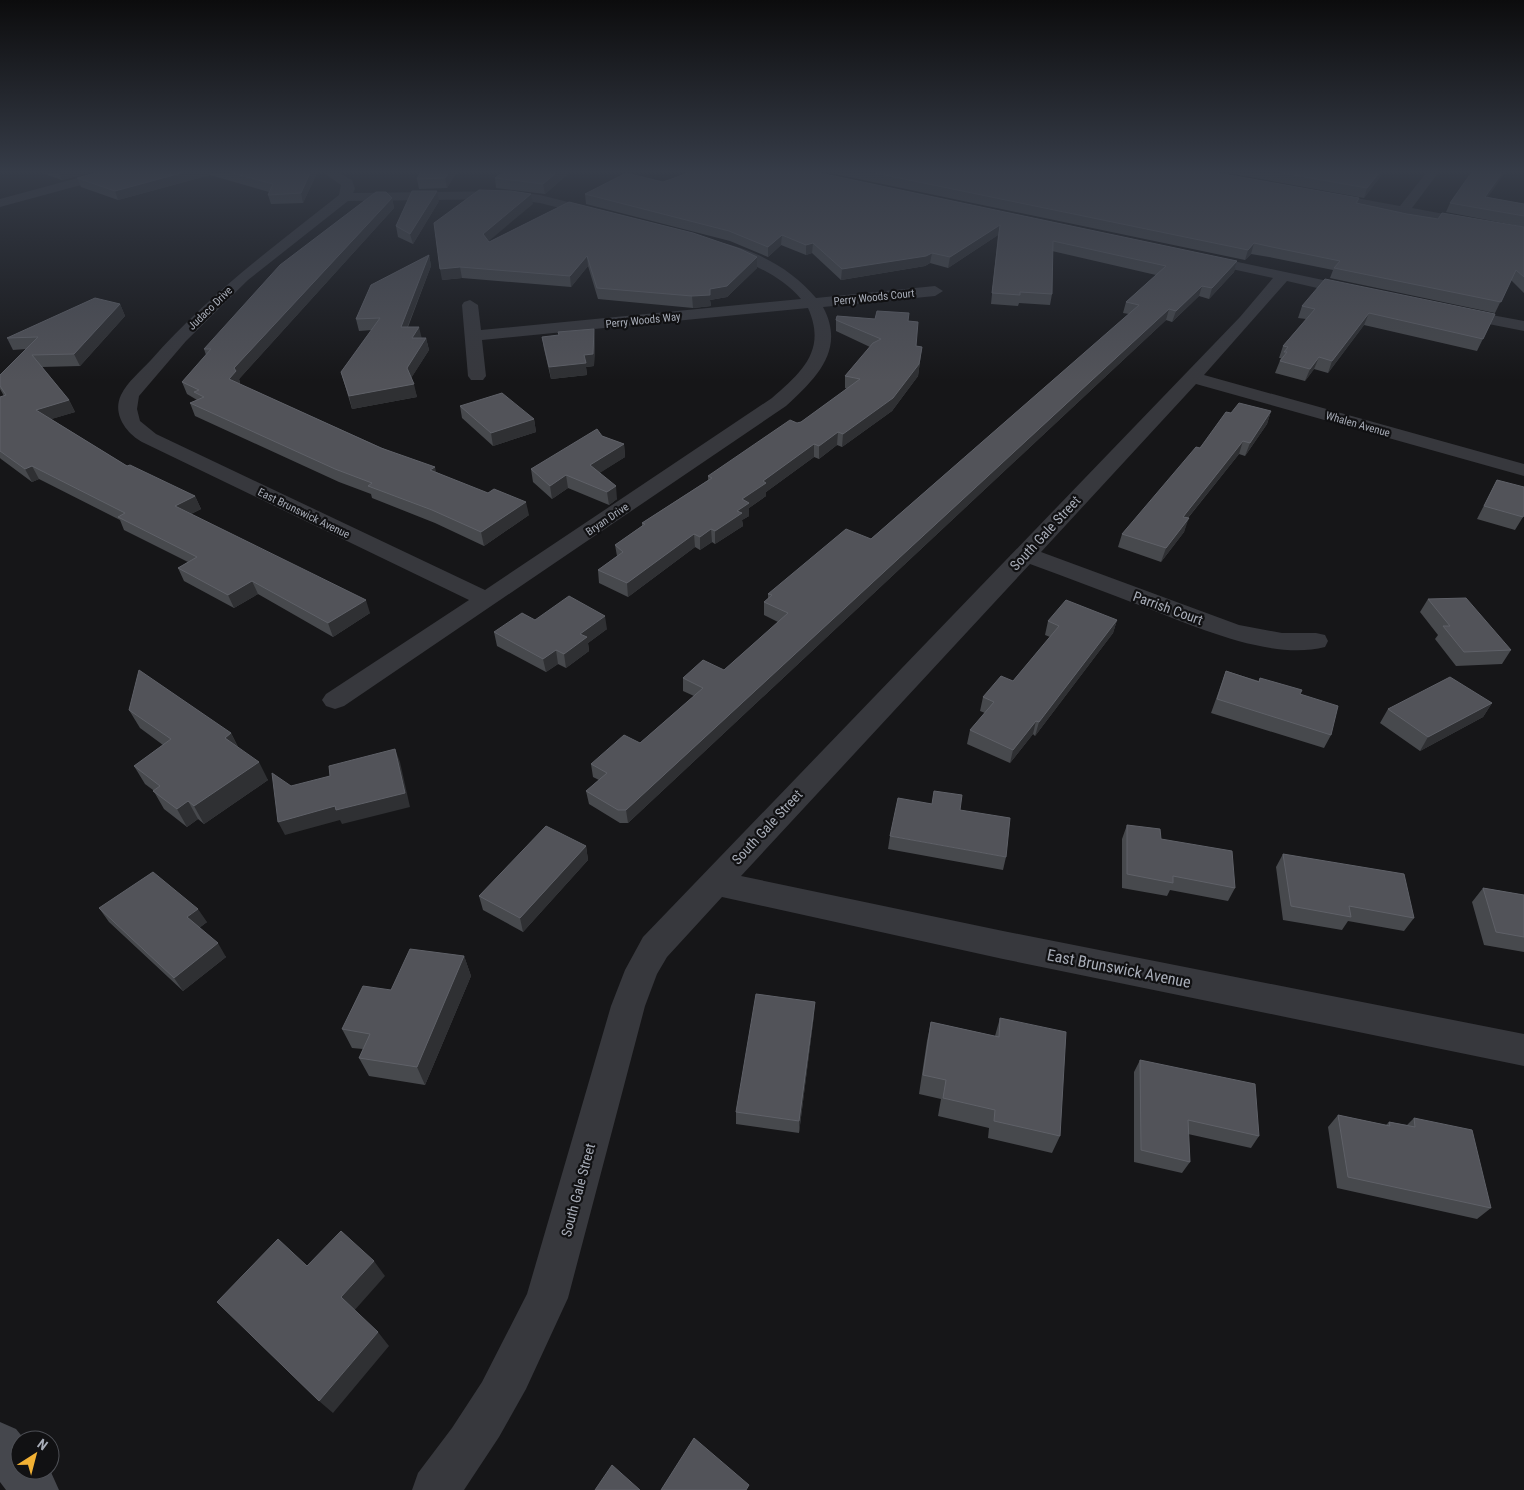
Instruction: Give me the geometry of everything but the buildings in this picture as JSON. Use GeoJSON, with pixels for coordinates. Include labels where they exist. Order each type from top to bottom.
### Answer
{"type":"FeatureCollection","features":[{"type":"Feature","properties":{"kind":"main road"},"geometry":{"type":"LineString","coordinates":[[0,1445],[36,1490]]}},
{"type":"Feature","properties":{"kind":"street","name":"Judaco Drive"},"geometry":{"type":"LineString","coordinates":[[129,420],[127,405],[130,395],[180,337],[268,255],[285,243]]}},
{"type":"Feature","properties":{"kind":"street"},"geometry":{"type":"LineString","coordinates":[[712,244],[746,255],[774,268],[802,289],[812,303]]}},
{"type":"Feature","properties":{"kind":"street"},"geometry":{"type":"LineString","coordinates":[[1186,255],[1369,295]]}},
{"type":"Feature","properties":{"kind":"street","name":"South Gale Street"},"geometry":{"type":"LineString","coordinates":[[435,1490],[475,1438],[505,1389],[547,1298],[628,1006],[642,970],[655,947],[667,932],[1246,320],[1284,276]]}},
{"type":"Feature","properties":{"kind":"street","name":"Perry Woods Court"},"geometry":{"type":"LineString","coordinates":[[812,303],[935,291]]}},
{"type":"Feature","properties":{"kind":"street","name":"Perry Woods Way"},"geometry":{"type":"LineString","coordinates":[[474,336],[812,303]]}},
{"type":"Feature","properties":{"kind":"street","name":"Bryan Drive"},"geometry":{"type":"LineString","coordinates":[[335,700],[539,565],[794,390],[813,369],[823,348],[824,329],[821,317],[812,303]]}},
{"type":"Feature","properties":{"kind":"street"},"geometry":{"type":"LineString","coordinates":[[470,306],[478,376]]}},
{"type":"Feature","properties":{"kind":"street"},"geometry":{"type":"LineString","coordinates":[[1436,309],[1524,326]]}},
{"type":"Feature","properties":{"kind":"street","name":"Whalen Avenue"},"geometry":{"type":"LineString","coordinates":[[1192,377],[1524,470]]}},
{"type":"Feature","properties":{"kind":"street","name":"East Brunswick Avenue"},"geometry":{"type":"LineString","coordinates":[[129,420],[134,427],[149,438],[485,599]]}},
{"type":"Feature","properties":{"kind":"street","name":"Parrish Court"},"geometry":{"type":"LineString","coordinates":[[1025,554],[1234,632],[1282,641],[1316,641]]}},
{"type":"Feature","properties":{"kind":"street","name":"East Brunswick Avenue"},"geometry":{"type":"LineString","coordinates":[[714,883],[1003,945],[1524,1050]]}}]}
